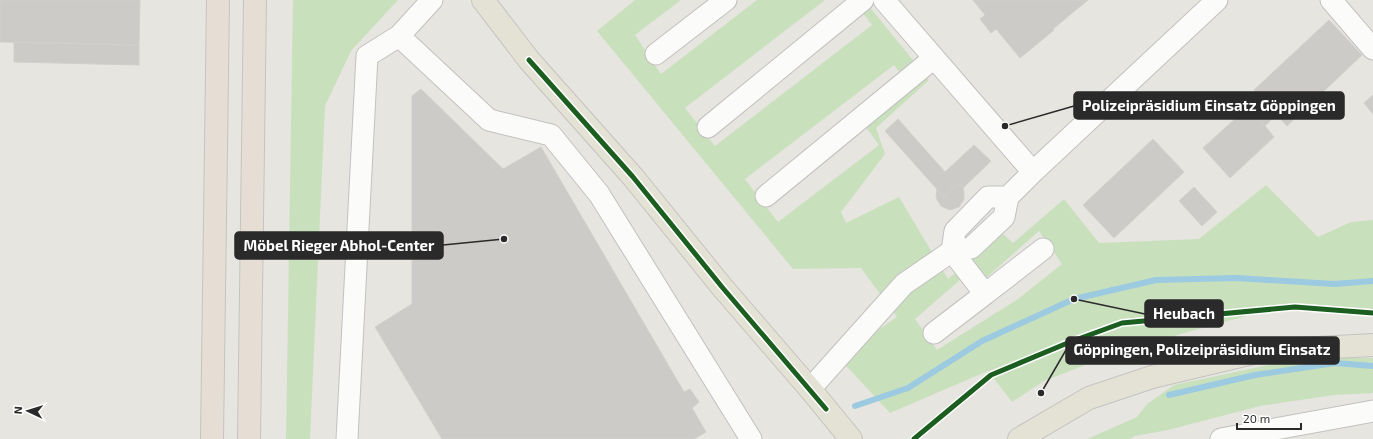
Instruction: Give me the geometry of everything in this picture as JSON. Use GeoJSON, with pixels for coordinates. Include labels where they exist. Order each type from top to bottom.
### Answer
{"type":"FeatureCollection","features":[{"type":"Feature","properties":{"kind":"highway"},"geometry":{"type":"LineString","coordinates":[[212,439],[218,0]]}},
{"type":"Feature","properties":{"kind":"highway"},"geometry":{"type":"LineString","coordinates":[[249,439],[255,0]]}},
{"type":"Feature","properties":{"kind":"main road"},"geometry":{"type":"LineString","coordinates":[[483,0],[529,60],[633,177],[722,287],[851,439]]}},
{"type":"Feature","properties":{"kind":"main road"},"geometry":{"type":"LineString","coordinates":[[1019,439],[1089,398],[1152,377],[1261,351],[1373,345]]}},
{"type":"Feature","properties":{"kind":"lane"},"geometry":{"type":"LineString","coordinates":[[347,439],[367,56],[399,36],[432,0]]}},
{"type":"Feature","properties":{"kind":"lane"},"geometry":{"type":"LineString","coordinates":[[656,54],[726,0]]}},
{"type":"Feature","properties":{"kind":"lane"},"geometry":{"type":"LineString","coordinates":[[708,127],[863,0]]}},
{"type":"Feature","properties":{"kind":"lane"},"geometry":{"type":"LineString","coordinates":[[884,0],[1033,172]]}},
{"type":"Feature","properties":{"kind":"lane"},"geometry":{"type":"LineString","coordinates":[[985,294],[952,251],[955,232],[988,197],[1008,197],[1217,0]]}},
{"type":"Feature","properties":{"kind":"lane"},"geometry":{"type":"LineString","coordinates":[[1331,0],[1373,49]]}},
{"type":"Feature","properties":{"kind":"lane"},"geometry":{"type":"LineString","coordinates":[[399,36],[489,120],[551,135],[599,194],[751,439]]}},
{"type":"Feature","properties":{"kind":"lane"},"geometry":{"type":"LineString","coordinates":[[766,196],[934,58]]}},
{"type":"Feature","properties":{"kind":"lane"},"geometry":{"type":"LineString","coordinates":[[934,333],[1043,249]]}},
{"type":"Feature","properties":{"kind":"lane"},"geometry":{"type":"LineString","coordinates":[[810,389],[904,284],[952,251]]}},
{"type":"Feature","properties":{"kind":"lane"},"geometry":{"type":"LineString","coordinates":[[1221,439],[1373,411]]}},
{"type":"Feature","properties":{"kind":"green space"},"geometry":{"type":"Polygon","coordinates":[[[293,0],[398,0],[351,51],[325,106],[310,439],[286,439],[293,0]]]}},
{"type":"Feature","properties":{"kind":"green space"},"geometry":{"type":"Polygon","coordinates":[[[635,0],[681,0],[635,35],[661,74],[757,0],[825,0],[685,108],[715,146],[872,25],[853,0],[864,0],[929,80],[876,128],[885,154],[841,212],[846,223],[899,197],[948,279],[1002,233],[1013,243],[1064,199],[1099,243],[1199,239],[1266,185],[1318,237],[1351,222],[1373,220],[1373,309],[1294,303],[1184,333],[1093,362],[1044,381],[1012,402],[988,371],[890,413],[838,357],[897,317],[861,268],[793,269],[597,31],[635,0]],[[894,65],[745,179],[778,222],[879,145],[860,119],[907,82],[894,65]],[[1039,231],[987,277],[961,279],[915,319],[937,350],[1018,299],[1062,264],[1039,231]]]}},
{"type":"Feature","properties":{"kind":"green space"},"geometry":{"type":"Polygon","coordinates":[[[1328,358],[1373,358],[1373,393],[1334,395],[1260,406],[1168,430],[1135,436],[1130,439],[1087,439],[1137,417],[1147,404],[1174,385],[1287,361],[1328,358]]]}},
{"type":"Feature","properties":{"kind":"building"},"geometry":{"type":"Polygon","coordinates":[[[0,0],[140,0],[139,45],[0,42],[0,0]]]}},
{"type":"Feature","properties":{"kind":"building"},"geometry":{"type":"Polygon","coordinates":[[[973,0],[1088,0],[1020,58],[996,29],[991,33],[980,19],[985,15],[973,0]]]}},
{"type":"Feature","properties":{"kind":"building"},"geometry":{"type":"Polygon","coordinates":[[[1329,20],[1362,55],[1287,126],[1254,90],[1329,20]]]}},
{"type":"Feature","properties":{"kind":"building"},"geometry":{"type":"Polygon","coordinates":[[[14,42],[139,45],[139,65],[14,62],[14,42]]]}},
{"type":"Feature","properties":{"kind":"building"},"geometry":{"type":"Polygon","coordinates":[[[421,89],[503,169],[541,147],[684,392],[690,389],[699,402],[692,408],[706,432],[694,439],[442,439],[375,327],[412,304],[412,96],[421,89]]]}},
{"type":"Feature","properties":{"kind":"building"},"geometry":{"type":"Polygon","coordinates":[[[1373,95],[1373,114],[1364,103],[1373,95]]]}},
{"type":"Feature","properties":{"kind":"building"},"geometry":{"type":"Polygon","coordinates":[[[1268,105],[1277,114],[1265,126],[1256,117],[1268,105]]]}},
{"type":"Feature","properties":{"kind":"building"},"geometry":{"type":"Polygon","coordinates":[[[1247,108],[1274,137],[1230,178],[1203,148],[1247,108]]]}},
{"type":"Feature","properties":{"kind":"building"},"geometry":{"type":"Polygon","coordinates":[[[898,119],[945,172],[974,145],[991,161],[963,188],[958,183],[944,197],[885,131],[898,119]]]}},
{"type":"Feature","properties":{"kind":"building"},"geometry":{"type":"Polygon","coordinates":[[[1153,139],[1184,172],[1114,238],[1083,205],[1153,139]]]}},
{"type":"Feature","properties":{"kind":"building"},"geometry":{"type":"Polygon","coordinates":[[[958,183],[963,188],[964,192],[964,199],[959,207],[950,210],[941,206],[936,198],[937,189],[944,197],[958,183]]]}},
{"type":"Feature","properties":{"kind":"building"},"geometry":{"type":"Polygon","coordinates":[[[1194,187],[1217,212],[1202,226],[1179,201],[1194,187]]]}},
{"type":"Feature","properties":{"kind":"waterway"},"geometry":{"type":"LineString","coordinates":[[855,406],[908,388],[982,341],[1074,299],[1156,280],[1237,278],[1334,284],[1373,281]]}},
{"type":"Feature","properties":{"kind":"waterway"},"geometry":{"type":"LineString","coordinates":[[1169,395],[1255,375],[1335,363],[1373,366]]}},
{"type":"Feature","properties":{"kind":"cycle path"},"geometry":{"type":"LineString","coordinates":[[529,60],[633,177],[722,287],[826,409]]}},
{"type":"Feature","properties":{"kind":"cycle path"},"geometry":{"type":"LineString","coordinates":[[914,439],[991,375],[1070,342],[1122,323],[1295,307],[1373,313]]}},
{"type":"Feature","properties":{"kind":"place","name":"Polizeipräsidium Einsatz Göppingen"},"geometry":{"type":"Point","coordinates":[1005,126]}},
{"type":"Feature","properties":{"kind":"place","name":"Möbel Rieger Abhol-Center"},"geometry":{"type":"Point","coordinates":[504,239]}},
{"type":"Feature","properties":{"kind":"place","name":"Heubach"},"geometry":{"type":"Point","coordinates":[1074,299]}},
{"type":"Feature","properties":{"kind":"place","name":"Göppingen, Polizeipräsidium Einsatz"},"geometry":{"type":"Point","coordinates":[1041,393]}}]}
